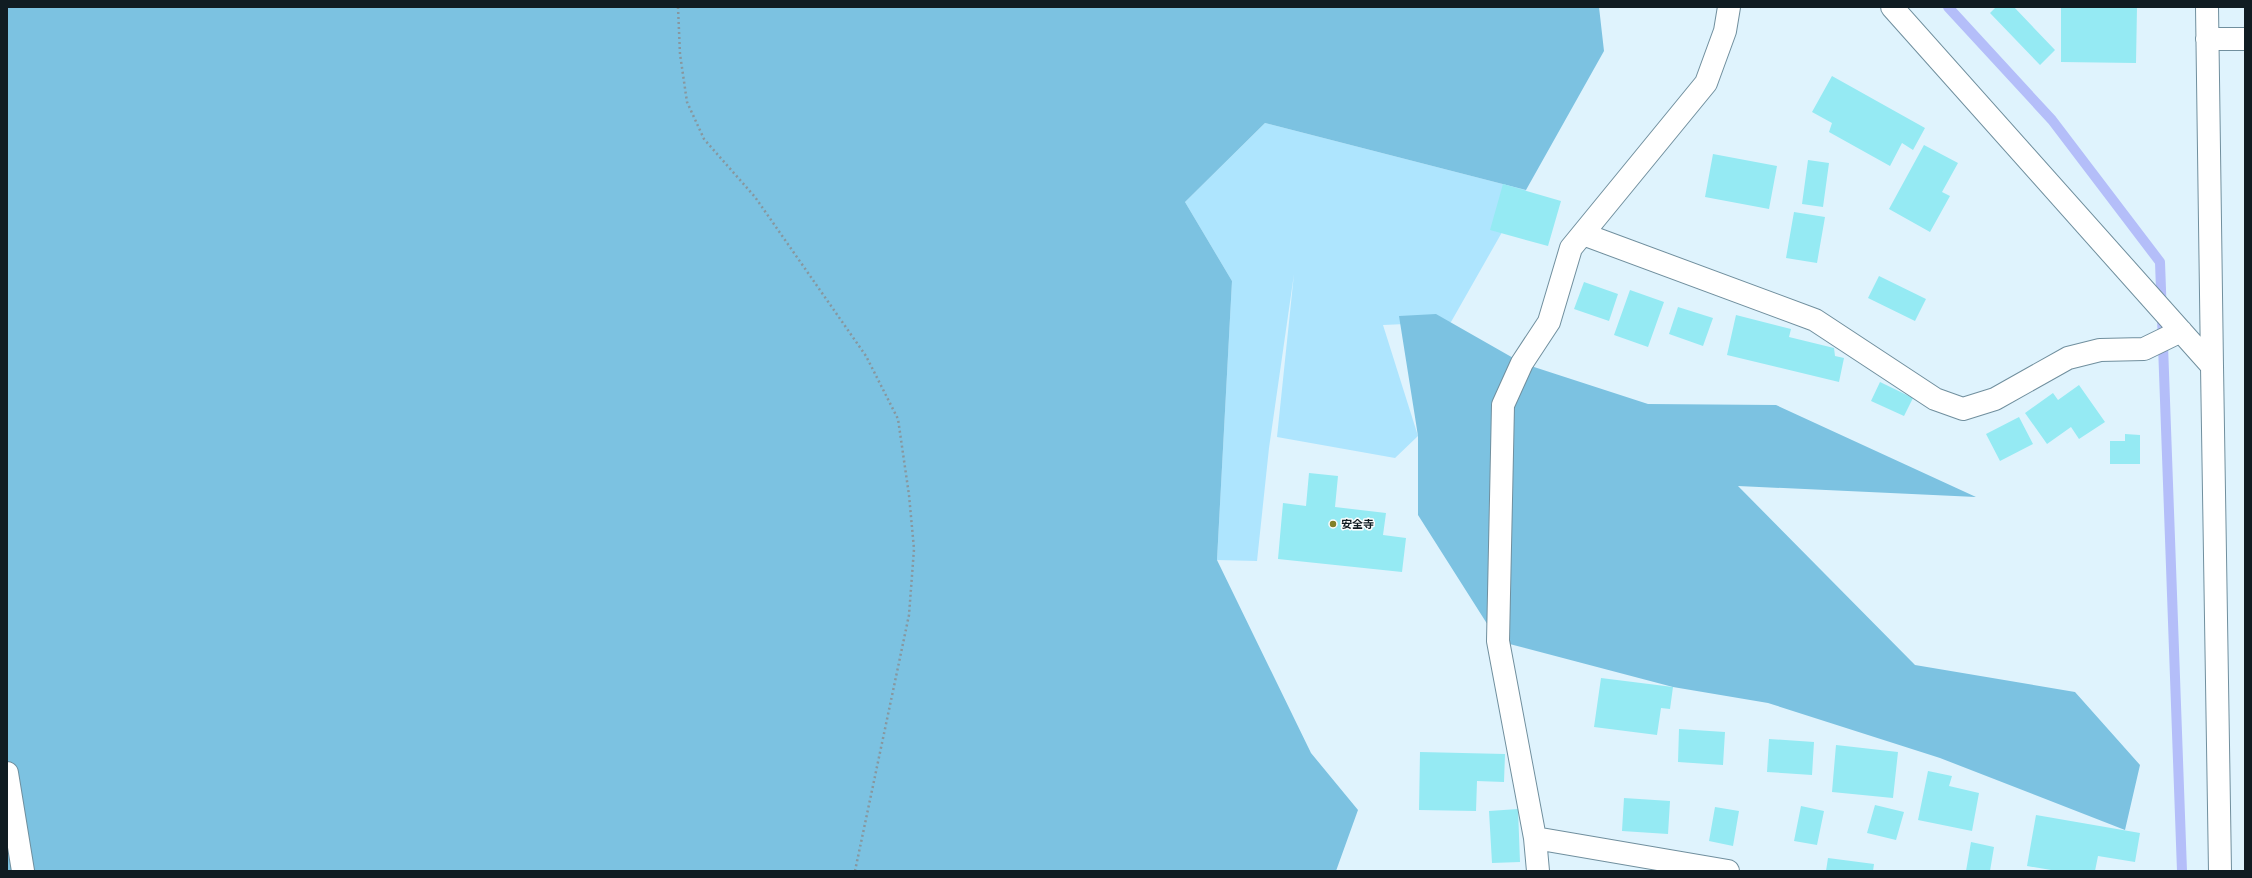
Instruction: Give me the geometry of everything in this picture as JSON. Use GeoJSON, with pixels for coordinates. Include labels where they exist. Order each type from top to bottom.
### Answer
{"type":"FeatureCollection","features":[{"type":"Feature","properties":{"kind":"street"},"geometry":{"type":"LineString","coordinates":[[1538,871],[1534,838],[1498,641],[1503,405],[1522,363],[1549,322],[1571,248],[1706,83],[1725,31],[1729,7]]}},
{"type":"Feature","properties":{"kind":"street"},"geometry":{"type":"LineString","coordinates":[[1892,7],[2212,366]]}},
{"type":"Feature","properties":{"kind":"street"},"geometry":{"type":"LineString","coordinates":[[2206,7],[2220,871]]}},
{"type":"Feature","properties":{"kind":"street"},"geometry":{"type":"LineString","coordinates":[[2207,39],[2245,39]]}},
{"type":"Feature","properties":{"kind":"street"},"geometry":{"type":"LineString","coordinates":[[1583,234],[1815,320],[1935,400],[1963,409],[1995,399],[2068,358],[2100,350],[2144,349],[2181,331]]}},
{"type":"Feature","properties":{"kind":"street"},"geometry":{"type":"LineString","coordinates":[[7,774],[23,871]]}},
{"type":"Feature","properties":{"kind":"street"},"geometry":{"type":"LineString","coordinates":[[1534,838],[1728,871]]}},
{"type":"Feature","properties":{"kind":"path"},"geometry":{"type":"LineString","coordinates":[[678,7],[680,54],[687,102],[704,139],[755,197],[866,356],[898,419],[909,495],[914,549],[909,615],[855,871]]}},
{"type":"Feature","properties":{"kind":"shaded area"},"geometry":{"type":"Polygon","coordinates":[[[7,7],[1599,7],[1604,51],[1526,190],[1265,123],[1185,202],[1232,281],[1217,560],[1311,753],[1358,810],[1336,871],[7,871],[7,7]]]}},
{"type":"Feature","properties":{"kind":"shaded area"},"geometry":{"type":"Polygon","coordinates":[[[1265,123],[1526,190],[1451,322],[1383,325],[1418,436],[1395,458],[1277,437],[1294,274],[1269,448],[1257,561],[1217,560],[1232,281],[1185,202],[1265,123]]]}},
{"type":"Feature","properties":{"kind":"shaded area"},"geometry":{"type":"Polygon","coordinates":[[[1436,314],[1522,363],[1648,404],[1776,405],[1976,497],[1738,486],[1915,665],[2075,692],[2140,765],[2125,830],[1940,758],[1768,703],[1673,687],[1498,641],[1418,515],[1418,436],[1399,316],[1436,314]]]}},
{"type":"Feature","properties":{"kind":"building"},"geometry":{"type":"Polygon","coordinates":[[[1996,7],[2014,7],[2055,50],[2040,65],[1990,13],[1996,7]]]}},
{"type":"Feature","properties":{"kind":"building"},"geometry":{"type":"Polygon","coordinates":[[[2061,7],[2137,7],[2136,63],[2061,62],[2061,7]]]}},
{"type":"Feature","properties":{"kind":"building"},"geometry":{"type":"Polygon","coordinates":[[[1832,76],[1925,128],[1913,150],[1902,143],[1890,166],[1829,132],[1832,123],[1812,112],[1832,76]]]}},
{"type":"Feature","properties":{"kind":"building"},"geometry":{"type":"Polygon","coordinates":[[[1924,145],[1958,163],[1942,192],[1950,196],[1930,232],[1889,209],[1924,145]]]}},
{"type":"Feature","properties":{"kind":"building"},"geometry":{"type":"Polygon","coordinates":[[[1713,154],[1777,166],[1769,209],[1705,197],[1713,154]]]}},
{"type":"Feature","properties":{"kind":"building"},"geometry":{"type":"Polygon","coordinates":[[[1808,160],[1829,163],[1823,207],[1802,204],[1808,160]]]}},
{"type":"Feature","properties":{"kind":"building"},"geometry":{"type":"Polygon","coordinates":[[[1503,184],[1561,201],[1548,246],[1490,230],[1503,184]]]}},
{"type":"Feature","properties":{"kind":"building"},"geometry":{"type":"Polygon","coordinates":[[[1794,212],[1825,217],[1817,263],[1786,258],[1794,212]]]}},
{"type":"Feature","properties":{"kind":"building"},"geometry":{"type":"Polygon","coordinates":[[[1879,276],[1926,299],[1915,321],[1868,298],[1879,276]]]}},
{"type":"Feature","properties":{"kind":"building"},"geometry":{"type":"Polygon","coordinates":[[[1584,282],[1618,294],[1609,321],[1574,309],[1584,282]]]}},
{"type":"Feature","properties":{"kind":"building"},"geometry":{"type":"Polygon","coordinates":[[[1630,290],[1664,302],[1648,347],[1614,335],[1630,290]]]}},
{"type":"Feature","properties":{"kind":"building"},"geometry":{"type":"Polygon","coordinates":[[[1678,307],[1713,318],[1703,346],[1669,334],[1678,307]]]}},
{"type":"Feature","properties":{"kind":"building"},"geometry":{"type":"Polygon","coordinates":[[[1736,315],[1791,329],[1789,337],[1834,348],[1835,356],[1844,358],[1839,382],[1727,355],[1736,315]]]}},
{"type":"Feature","properties":{"kind":"building"},"geometry":{"type":"Polygon","coordinates":[[[1880,382],[1913,398],[1904,416],[1871,401],[1880,382]]]}},
{"type":"Feature","properties":{"kind":"building"},"geometry":{"type":"Polygon","coordinates":[[[2079,385],[2105,422],[2079,439],[2071,427],[2047,444],[2025,413],[2053,393],[2058,400],[2079,385]]]}},
{"type":"Feature","properties":{"kind":"building"},"geometry":{"type":"Polygon","coordinates":[[[2019,417],[2033,444],[2000,461],[1986,434],[2019,417]]]}},
{"type":"Feature","properties":{"kind":"building"},"geometry":{"type":"Polygon","coordinates":[[[2125,434],[2140,435],[2140,464],[2110,464],[2110,441],[2125,441],[2125,434]]]}},
{"type":"Feature","properties":{"kind":"building","name":"安全寺"},"geometry":{"type":"Polygon","coordinates":[[[1309,473],[1338,476],[1335,507],[1386,513],[1383,535],[1406,538],[1402,572],[1278,559],[1283,503],[1306,506],[1309,473]]]}},
{"type":"Feature","properties":{"kind":"building"},"geometry":{"type":"Polygon","coordinates":[[[1601,678],[1673,687],[1670,709],[1661,708],[1657,735],[1594,727],[1601,678]]]}},
{"type":"Feature","properties":{"kind":"building"},"geometry":{"type":"Polygon","coordinates":[[[1679,729],[1725,732],[1723,765],[1678,762],[1679,729]]]}},
{"type":"Feature","properties":{"kind":"building"},"geometry":{"type":"Polygon","coordinates":[[[1769,739],[1814,742],[1812,775],[1767,772],[1769,739]]]}},
{"type":"Feature","properties":{"kind":"building"},"geometry":{"type":"Polygon","coordinates":[[[1836,745],[1898,752],[1893,798],[1832,792],[1836,745]]]}},
{"type":"Feature","properties":{"kind":"building"},"geometry":{"type":"Polygon","coordinates":[[[1420,752],[1505,754],[1504,782],[1477,781],[1476,811],[1419,810],[1420,752]]]}},
{"type":"Feature","properties":{"kind":"building"},"geometry":{"type":"Polygon","coordinates":[[[1928,771],[1952,776],[1949,786],[1979,793],[1972,831],[1918,820],[1928,771]]]}},
{"type":"Feature","properties":{"kind":"building"},"geometry":{"type":"Polygon","coordinates":[[[1624,798],[1670,801],[1668,834],[1622,831],[1624,798]]]}},
{"type":"Feature","properties":{"kind":"building"},"geometry":{"type":"Polygon","coordinates":[[[1875,805],[1904,812],[1896,840],[1867,833],[1875,805]]]}},
{"type":"Feature","properties":{"kind":"building"},"geometry":{"type":"Polygon","coordinates":[[[1801,806],[1824,811],[1817,845],[1794,841],[1801,806]]]}},
{"type":"Feature","properties":{"kind":"building"},"geometry":{"type":"Polygon","coordinates":[[[1715,807],[1739,811],[1733,846],[1709,841],[1715,807]]]}},
{"type":"Feature","properties":{"kind":"building"},"geometry":{"type":"Polygon","coordinates":[[[1518,809],[1520,862],[1492,863],[1489,811],[1518,809]]]}},
{"type":"Feature","properties":{"kind":"building"},"geometry":{"type":"Polygon","coordinates":[[[2036,815],[2140,833],[2135,862],[2098,856],[2095,871],[2057,871],[2027,866],[2036,815]]]}},
{"type":"Feature","properties":{"kind":"building"},"geometry":{"type":"Polygon","coordinates":[[[1971,842],[1994,847],[1990,871],[1966,871],[1971,842]]]}},
{"type":"Feature","properties":{"kind":"building"},"geometry":{"type":"Polygon","coordinates":[[[1828,858],[1874,864],[1873,871],[1826,871],[1828,858]]]}},
{"type":"Feature","properties":{"kind":"waterway"},"geometry":{"type":"LineString","coordinates":[[1948,7],[2052,120],[2160,262],[2182,871]]}},
{"type":"Feature","properties":{"kind":"place","name":"安全寺"},"geometry":{"type":"Point","coordinates":[1333,524]}}]}
